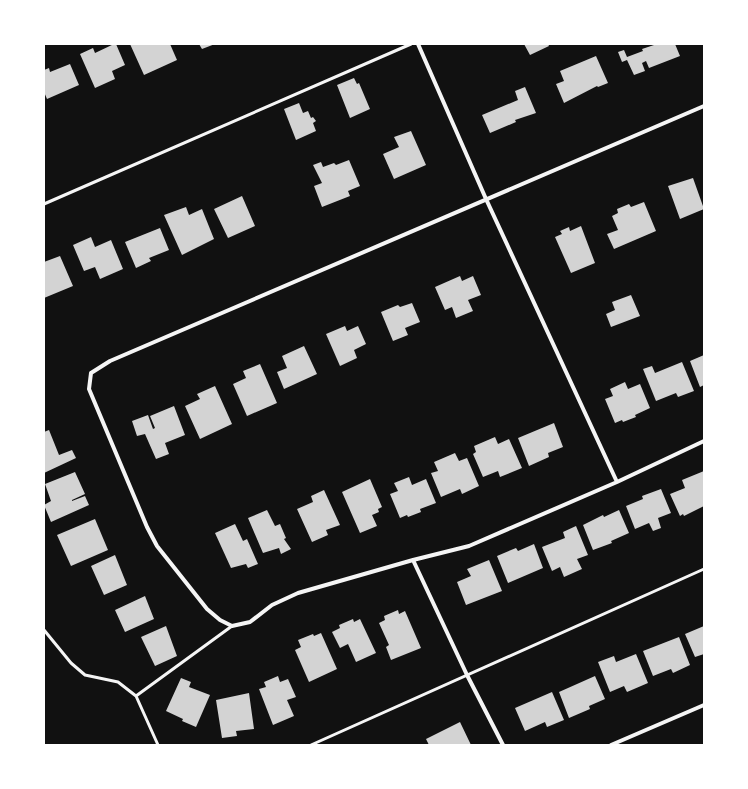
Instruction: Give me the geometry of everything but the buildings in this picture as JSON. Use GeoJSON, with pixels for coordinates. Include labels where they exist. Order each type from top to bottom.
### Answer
{"type":"FeatureCollection","features":[{"type":"Feature","properties":{"kind":"street"},"geometry":{"type":"LineString","coordinates":[[418,44],[486,199],[616,482]]}},
{"type":"Feature","properties":{"kind":"street"},"geometry":{"type":"LineString","coordinates":[[704,106],[110,361],[91,373],[89,389],[147,527],[158,546],[207,609],[220,620],[232,626],[250,622],[272,605],[298,593],[413,560],[469,546],[616,482],[704,441]]}},
{"type":"Feature","properties":{"kind":"street"},"geometry":{"type":"LineString","coordinates":[[413,560],[467,675],[503,745]]}},
{"type":"Feature","properties":{"kind":"street"},"geometry":{"type":"LineString","coordinates":[[611,745],[704,705]]}},
{"type":"Feature","properties":{"kind":"lane"},"geometry":{"type":"LineString","coordinates":[[44,204],[411,44]]}},
{"type":"Feature","properties":{"kind":"lane"},"geometry":{"type":"LineString","coordinates":[[311,745],[704,569]]}},
{"type":"Feature","properties":{"kind":"lane"},"geometry":{"type":"LineString","coordinates":[[136,696],[232,626]]}},
{"type":"Feature","properties":{"kind":"lane"},"geometry":{"type":"LineString","coordinates":[[44,630],[71,663],[85,675],[118,682],[136,696],[158,745]]}}]}
